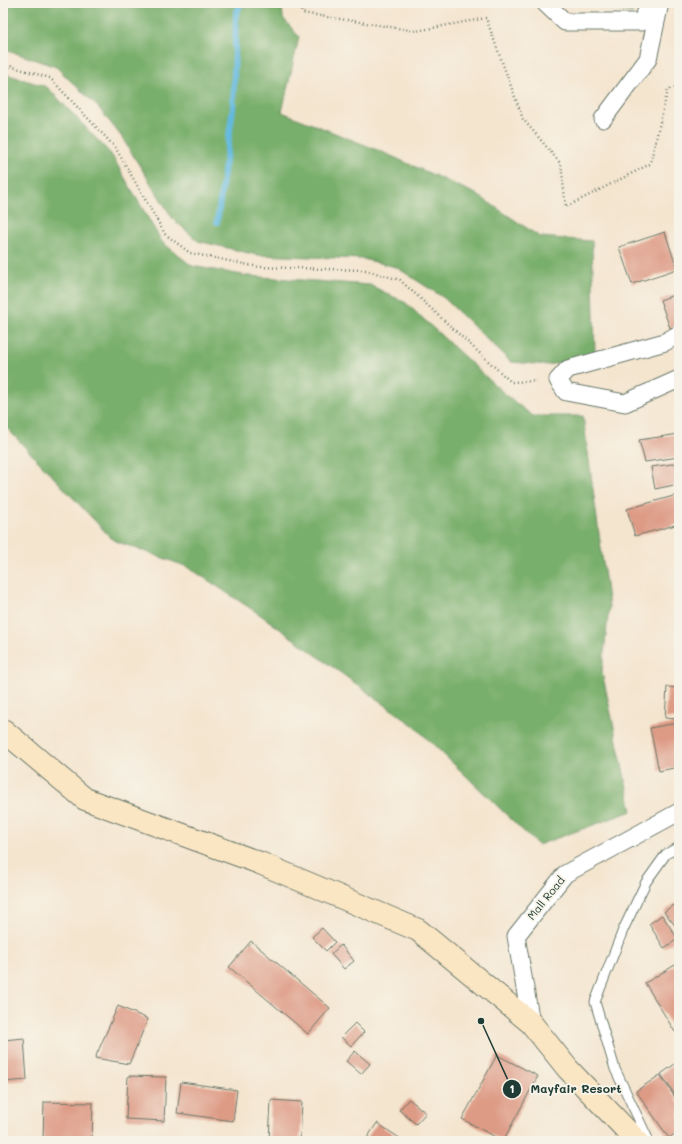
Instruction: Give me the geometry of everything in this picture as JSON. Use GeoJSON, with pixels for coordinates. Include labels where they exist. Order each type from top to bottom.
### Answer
{"type":"FeatureCollection","features":[{"type":"Feature","properties":{"kind":"main road"},"geometry":{"type":"LineString","coordinates":[[3,730],[85,799],[260,863],[418,930],[531,1023],[568,1069],[637,1141]]}},
{"type":"Feature","properties":{"kind":"street"},"geometry":{"type":"LineString","coordinates":[[544,3],[565,22],[641,22],[651,3]]}},
{"type":"Feature","properties":{"kind":"street"},"geometry":{"type":"LineString","coordinates":[[603,119],[648,59],[660,3]]}},
{"type":"Feature","properties":{"kind":"street"},"geometry":{"type":"LineString","coordinates":[[679,334],[665,342],[568,369],[558,380],[566,392],[625,403],[679,379]]}},
{"type":"Feature","properties":{"kind":"street","name":"Mall Road"},"geometry":{"type":"LineString","coordinates":[[531,1023],[516,936],[565,874],[679,812]]}},
{"type":"Feature","properties":{"kind":"lane"},"geometry":{"type":"LineString","coordinates":[[648,1141],[615,1070],[595,1002],[623,930],[646,882],[666,854],[679,847]]}},
{"type":"Feature","properties":{"kind":"path"},"geometry":{"type":"LineString","coordinates":[[299,3],[302,13],[416,31],[486,18],[523,119],[561,164],[566,207],[650,164],[668,89],[679,87]]}},
{"type":"Feature","properties":{"kind":"path"},"geometry":{"type":"LineString","coordinates":[[3,64],[50,78],[115,147],[165,234],[190,253],[259,267],[365,270],[400,280],[511,382],[558,380]]}},
{"type":"Feature","properties":{"kind":"green space"},"geometry":{"type":"Polygon","coordinates":[[[3,3],[282,3],[283,18],[299,37],[282,112],[380,151],[476,194],[540,237],[592,241],[595,353],[549,365],[511,362],[444,298],[396,267],[363,259],[257,255],[198,241],[173,219],[121,136],[98,107],[56,67],[10,51],[3,46],[3,3]]]}},
{"type":"Feature","properties":{"kind":"green space"},"geometry":{"type":"Polygon","coordinates":[[[582,3],[636,3],[632,13],[582,3]]]}},
{"type":"Feature","properties":{"kind":"green space"},"geometry":{"type":"Polygon","coordinates":[[[3,72],[47,87],[111,154],[162,242],[192,266],[248,276],[370,285],[406,303],[508,397],[533,416],[583,416],[609,607],[602,672],[632,811],[538,845],[413,725],[262,616],[188,567],[113,540],[3,424],[3,72]]]}},
{"type":"Feature","properties":{"kind":"building"},"geometry":{"type":"Polygon","coordinates":[[[679,3],[679,12],[671,4],[679,3]]]}},
{"type":"Feature","properties":{"kind":"building"},"geometry":{"type":"Polygon","coordinates":[[[665,232],[677,269],[632,284],[619,247],[665,232]]]}},
{"type":"Feature","properties":{"kind":"building"},"geometry":{"type":"Polygon","coordinates":[[[679,293],[679,325],[670,328],[660,300],[679,293]]]}},
{"type":"Feature","properties":{"kind":"building"},"geometry":{"type":"Polygon","coordinates":[[[679,434],[679,457],[645,462],[639,440],[679,434]]]}},
{"type":"Feature","properties":{"kind":"building"},"geometry":{"type":"Polygon","coordinates":[[[679,463],[679,484],[655,489],[651,467],[679,463]]]}},
{"type":"Feature","properties":{"kind":"building"},"geometry":{"type":"Polygon","coordinates":[[[677,495],[679,502],[679,524],[635,536],[627,509],[677,495]]]}},
{"type":"Feature","properties":{"kind":"building"},"geometry":{"type":"Polygon","coordinates":[[[667,687],[679,688],[679,719],[665,718],[667,687]]]}},
{"type":"Feature","properties":{"kind":"building"},"geometry":{"type":"Polygon","coordinates":[[[677,723],[679,731],[679,767],[659,771],[650,728],[677,723]]]}},
{"type":"Feature","properties":{"kind":"building"},"geometry":{"type":"Polygon","coordinates":[[[677,902],[679,904],[679,930],[664,912],[677,902]]]}},
{"type":"Feature","properties":{"kind":"building"},"geometry":{"type":"Polygon","coordinates":[[[662,915],[678,939],[664,948],[649,924],[662,915]]]}},
{"type":"Feature","properties":{"kind":"building"},"geometry":{"type":"Polygon","coordinates":[[[322,928],[335,942],[326,951],[312,937],[322,928]]]}},
{"type":"Feature","properties":{"kind":"building"},"geometry":{"type":"Polygon","coordinates":[[[251,941],[330,1008],[308,1034],[229,967],[251,941]]]}},
{"type":"Feature","properties":{"kind":"building"},"geometry":{"type":"Polygon","coordinates":[[[341,945],[354,961],[344,969],[331,954],[341,945]]]}},
{"type":"Feature","properties":{"kind":"building"},"geometry":{"type":"Polygon","coordinates":[[[675,965],[679,972],[679,1029],[675,1032],[645,983],[675,965]]]}},
{"type":"Feature","properties":{"kind":"building"},"geometry":{"type":"Polygon","coordinates":[[[118,1006],[148,1019],[129,1064],[95,1058],[118,1006]]]}},
{"type":"Feature","properties":{"kind":"building"},"geometry":{"type":"Polygon","coordinates":[[[355,1023],[364,1032],[351,1046],[341,1037],[355,1023]]]}},
{"type":"Feature","properties":{"kind":"building"},"geometry":{"type":"Polygon","coordinates":[[[24,1038],[27,1080],[3,1082],[3,1040],[24,1038]]]}},
{"type":"Feature","properties":{"kind":"building"},"geometry":{"type":"Polygon","coordinates":[[[355,1051],[370,1064],[361,1074],[346,1061],[355,1051]]]}},
{"type":"Feature","properties":{"kind":"building"},"geometry":{"type":"Polygon","coordinates":[[[497,1055],[538,1076],[503,1141],[462,1119],[497,1055]]]}},
{"type":"Feature","properties":{"kind":"building"},"geometry":{"type":"Polygon","coordinates":[[[679,1061],[679,1101],[661,1074],[679,1061]]]}},
{"type":"Feature","properties":{"kind":"building"},"geometry":{"type":"Polygon","coordinates":[[[660,1075],[679,1103],[679,1131],[669,1138],[636,1091],[660,1075]]]}},
{"type":"Feature","properties":{"kind":"building"},"geometry":{"type":"Polygon","coordinates":[[[128,1076],[166,1077],[164,1121],[126,1119],[128,1076]]]}},
{"type":"Feature","properties":{"kind":"building"},"geometry":{"type":"Polygon","coordinates":[[[181,1082],[237,1090],[233,1121],[177,1113],[181,1082]]]}},
{"type":"Feature","properties":{"kind":"building"},"geometry":{"type":"Polygon","coordinates":[[[409,1099],[426,1113],[416,1124],[399,1110],[409,1099]]]}},
{"type":"Feature","properties":{"kind":"building"},"geometry":{"type":"Polygon","coordinates":[[[271,1100],[302,1102],[300,1141],[269,1141],[271,1100]]]}},
{"type":"Feature","properties":{"kind":"building"},"geometry":{"type":"Polygon","coordinates":[[[44,1102],[93,1103],[92,1141],[43,1141],[44,1102]]]}},
{"type":"Feature","properties":{"kind":"building"},"geometry":{"type":"Polygon","coordinates":[[[377,1123],[404,1141],[365,1141],[377,1123]]]}},
{"type":"Feature","properties":{"kind":"waterway"},"geometry":{"type":"LineString","coordinates":[[217,222],[233,108],[236,14],[241,3]]}},
{"type":"Feature","properties":{"kind":"place","name":"Mayfair Resort"},"geometry":{"type":"Point","coordinates":[481,1021]}}]}
